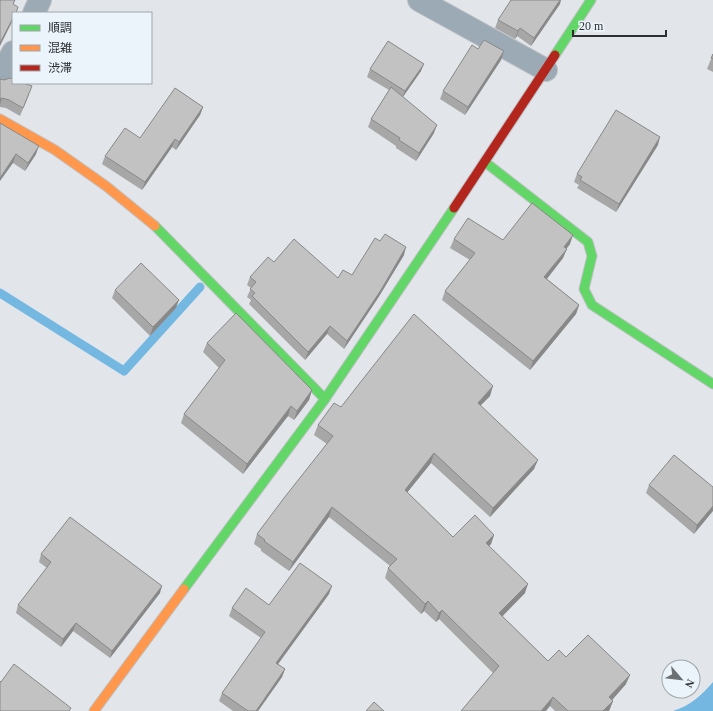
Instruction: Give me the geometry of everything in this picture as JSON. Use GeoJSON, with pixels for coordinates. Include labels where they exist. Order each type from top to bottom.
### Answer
{"type":"FeatureCollection","features":[{"type":"Feature","properties":{"kind":"street"},"geometry":{"type":"LineString","coordinates":[[34,12],[40,0]]}},
{"type":"Feature","properties":{"kind":"street"},"geometry":{"type":"LineString","coordinates":[[419,0],[546,70]]}},
{"type":"Feature","properties":{"kind":"street"},"geometry":{"type":"LineString","coordinates":[[94,711],[325,399],[485,162],[591,0]]}},
{"type":"Feature","properties":{"kind":"street"},"geometry":{"type":"LineString","coordinates":[[0,76],[12,54]]}},
{"type":"Feature","properties":{"kind":"street"},"geometry":{"type":"LineString","coordinates":[[0,119],[55,150],[106,186],[156,227],[325,399]]}},
{"type":"Feature","properties":{"kind":"street"},"geometry":{"type":"LineString","coordinates":[[485,162],[588,242],[592,256],[584,289],[592,305],[713,384]]}},
{"type":"Feature","properties":{"kind":"water"},"geometry":{"type":"Polygon","coordinates":[[[713,682],[713,711],[673,711],[696,699],[701,699],[701,694],[713,682]]]}},
{"type":"Feature","properties":{"kind":"building"},"geometry":{"type":"Polygon","coordinates":[[[0,0],[15,0],[13,4],[18,7],[16,12],[12,12],[12,20],[0,43],[0,0]]]}},
{"type":"Feature","properties":{"kind":"building"},"geometry":{"type":"Polygon","coordinates":[[[511,0],[560,0],[534,38],[520,28],[518,31],[498,20],[511,0]]]}},
{"type":"Feature","properties":{"kind":"building"},"geometry":{"type":"Polygon","coordinates":[[[484,40],[504,51],[468,107],[443,91],[472,45],[478,49],[484,40]]]}},
{"type":"Feature","properties":{"kind":"building"},"geometry":{"type":"Polygon","coordinates":[[[388,41],[424,64],[405,91],[370,69],[388,41]]]}},
{"type":"Feature","properties":{"kind":"building"},"geometry":{"type":"Polygon","coordinates":[[[10,78],[12,79],[12,84],[26,84],[32,86],[23,108],[9,100],[2,98],[0,99],[0,79],[4,80],[10,78]]]}},
{"type":"Feature","properties":{"kind":"building"},"geometry":{"type":"Polygon","coordinates":[[[391,87],[437,125],[419,153],[399,140],[400,138],[371,119],[391,87]]]}},
{"type":"Feature","properties":{"kind":"building"},"geometry":{"type":"Polygon","coordinates":[[[175,88],[203,107],[179,142],[175,139],[145,182],[105,156],[125,128],[140,138],[175,88]]]}},
{"type":"Feature","properties":{"kind":"building"},"geometry":{"type":"Polygon","coordinates":[[[616,110],[660,137],[619,204],[580,180],[582,177],[577,174],[616,110]]]}},
{"type":"Feature","properties":{"kind":"building"},"geometry":{"type":"Polygon","coordinates":[[[0,123],[39,146],[28,163],[16,154],[0,178],[0,123]]]}},
{"type":"Feature","properties":{"kind":"building"},"geometry":{"type":"Polygon","coordinates":[[[532,203],[573,235],[564,247],[567,249],[544,277],[579,305],[533,361],[445,291],[475,253],[454,239],[468,218],[503,240],[532,203]]]}},
{"type":"Feature","properties":{"kind":"building"},"geometry":{"type":"Polygon","coordinates":[[[385,234],[406,247],[381,290],[347,341],[330,326],[308,352],[252,296],[255,293],[250,289],[256,282],[250,277],[268,257],[274,262],[294,239],[338,278],[343,270],[352,275],[375,238],[380,241],[385,234]]]}},
{"type":"Feature","properties":{"kind":"building"},"geometry":{"type":"Polygon","coordinates":[[[141,263],[179,300],[153,327],[115,290],[141,263]]]}},
{"type":"Feature","properties":{"kind":"building"},"geometry":{"type":"Polygon","coordinates":[[[236,313],[312,390],[297,411],[291,406],[247,464],[184,414],[225,360],[207,343],[236,313]]]}},
{"type":"Feature","properties":{"kind":"building"},"geometry":{"type":"Polygon","coordinates":[[[414,314],[493,386],[478,403],[538,460],[493,508],[434,453],[405,490],[453,537],[475,515],[494,535],[486,543],[528,584],[499,613],[548,661],[559,650],[566,657],[588,635],[630,675],[609,697],[613,701],[603,711],[568,711],[553,697],[541,711],[461,711],[499,666],[442,610],[439,613],[428,601],[425,604],[388,568],[397,559],[332,507],[293,562],[264,541],[265,540],[257,534],[333,436],[318,425],[334,403],[341,407],[414,314]]]}},
{"type":"Feature","properties":{"kind":"building"},"geometry":{"type":"Polygon","coordinates":[[[674,455],[713,487],[713,506],[697,525],[649,485],[674,455]]]}},
{"type":"Feature","properties":{"kind":"building"},"geometry":{"type":"Polygon","coordinates":[[[70,517],[162,586],[112,651],[76,623],[63,639],[18,605],[51,562],[41,554],[70,517]]]}},
{"type":"Feature","properties":{"kind":"building"},"geometry":{"type":"Polygon","coordinates":[[[300,563],[332,586],[276,663],[285,669],[256,711],[248,711],[222,693],[265,632],[232,608],[246,588],[269,605],[300,563]]]}},
{"type":"Feature","properties":{"kind":"building"},"geometry":{"type":"Polygon","coordinates":[[[14,664],[71,708],[69,711],[0,711],[0,681],[1,682],[14,664]]]}},
{"type":"Feature","properties":{"kind":"building"},"geometry":{"type":"Polygon","coordinates":[[[374,702],[384,711],[366,711],[374,702]]]}},
{"type":"Feature","properties":{"kind":"waterway"},"geometry":{"type":"LineString","coordinates":[[0,293],[124,371],[200,287]]}},
{"type":"Feature","properties":{"kind":"traffic: fast"},"geometry":{"type":"LineString","coordinates":[[555,55],[591,0]]}},
{"type":"Feature","properties":{"kind":"traffic: fast"},"geometry":{"type":"LineString","coordinates":[[485,162],[588,242],[592,256],[584,289],[592,305],[713,384]]}},
{"type":"Feature","properties":{"kind":"traffic: fast"},"geometry":{"type":"LineString","coordinates":[[184,589],[325,399],[454,208]]}},
{"type":"Feature","properties":{"kind":"traffic: fast"},"geometry":{"type":"LineString","coordinates":[[155,226],[325,399]]}},
{"type":"Feature","properties":{"kind":"traffic: slow"},"geometry":{"type":"LineString","coordinates":[[0,119],[55,150],[106,186],[155,226]]}},
{"type":"Feature","properties":{"kind":"traffic: slow"},"geometry":{"type":"LineString","coordinates":[[94,711],[184,589]]}},
{"type":"Feature","properties":{"kind":"traffic: jam"},"geometry":{"type":"LineString","coordinates":[[454,208],[555,55]]}}]}
